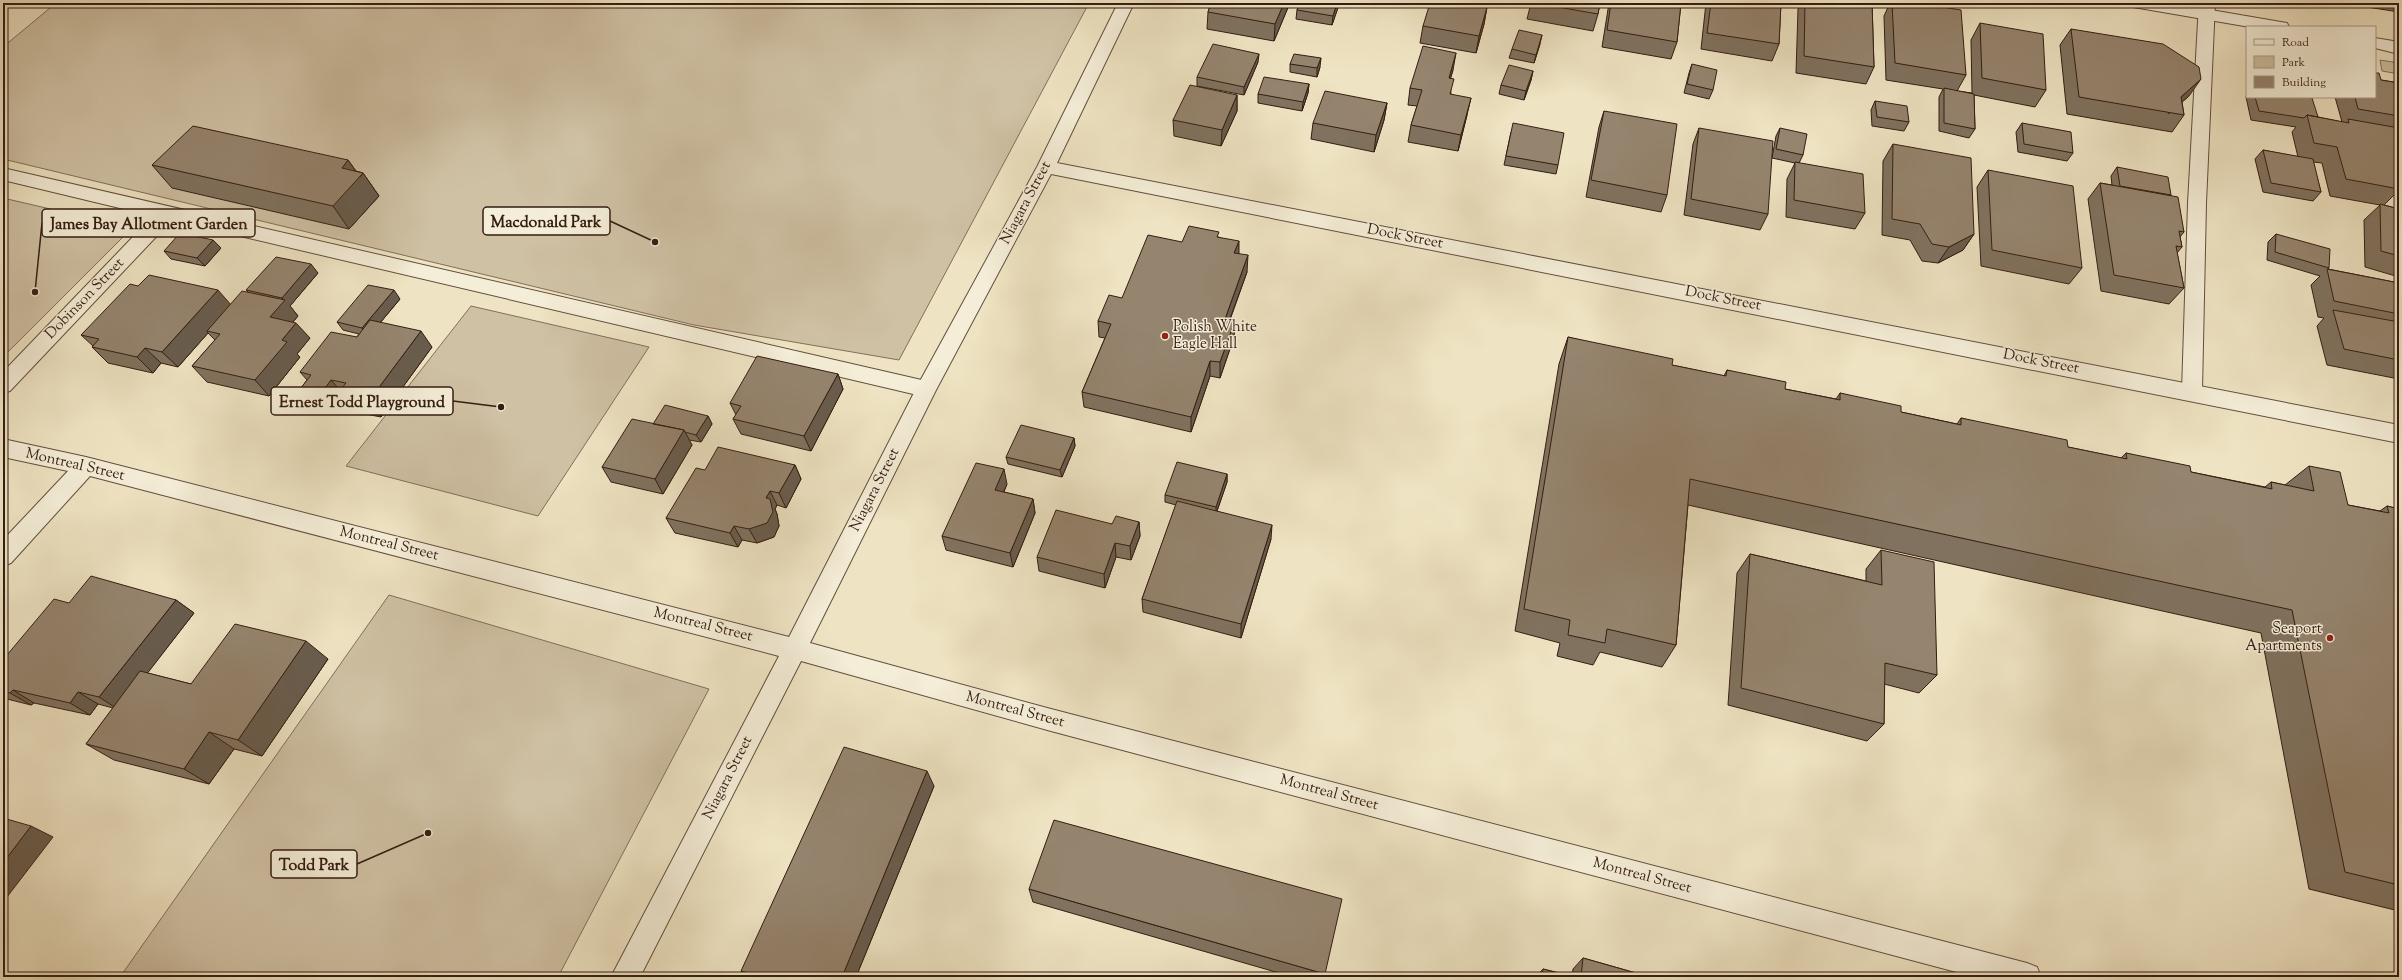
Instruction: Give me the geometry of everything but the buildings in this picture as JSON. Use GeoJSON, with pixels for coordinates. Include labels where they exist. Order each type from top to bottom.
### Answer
{"type":"FeatureCollection","features":[{"type":"Feature","properties":{"kind":"street","name":"Niagara Street"},"geometry":{"type":"LineString","coordinates":[[625,977],[926,389],[1046,167],[1126,3]]}},
{"type":"Feature","properties":{"kind":"street"},"geometry":{"type":"LineString","coordinates":[[2139,3],[2206,8],[2277,26]]}},
{"type":"Feature","properties":{"kind":"street"},"geometry":{"type":"LineString","coordinates":[[2192,391],[2196,203],[2206,8]]}},
{"type":"Feature","properties":{"kind":"street"},"geometry":{"type":"LineString","coordinates":[[2376,43],[2399,48]]}},
{"type":"Feature","properties":{"kind":"street","name":"Dock Street"},"geometry":{"type":"LineString","coordinates":[[1046,167],[2192,391],[2399,434]]}},
{"type":"Feature","properties":{"kind":"street"},"geometry":{"type":"LineString","coordinates":[[3,174],[926,389]]}},
{"type":"Feature","properties":{"kind":"street","name":"Dobinson Street"},"geometry":{"type":"LineString","coordinates":[[3,385],[167,213]]}},
{"type":"Feature","properties":{"kind":"street","name":"Montreal Street"},"geometry":{"type":"LineString","coordinates":[[3,448],[86,466],[794,649],[1051,720],[2027,977]]}},
{"type":"Feature","properties":{"kind":"street"},"geometry":{"type":"LineString","coordinates":[[3,556],[86,466]]}},
{"type":"Feature","properties":{"kind":"green space"},"geometry":{"type":"Polygon","coordinates":[[[56,3],[1089,3],[899,360],[694,325],[3,159],[3,47],[56,3]]]}},
{"type":"Feature","properties":{"kind":"green space"},"geometry":{"type":"Polygon","coordinates":[[[2380,60],[2399,63],[2399,74],[2382,71],[2380,60]]]}},
{"type":"Feature","properties":{"kind":"green space"},"geometry":{"type":"Polygon","coordinates":[[[3,198],[132,228],[3,357],[3,198]]]}},
{"type":"Feature","properties":{"kind":"green space"},"geometry":{"type":"Polygon","coordinates":[[[471,306],[649,347],[538,516],[346,466],[471,306]]]}},
{"type":"Feature","properties":{"kind":"green space"},"geometry":{"type":"Polygon","coordinates":[[[389,595],[709,689],[558,977],[120,977],[389,595]]]}},
{"type":"Feature","properties":{"kind":"place","name":"Macdonald Park"},"geometry":{"type":"Point","coordinates":[655,242]}},
{"type":"Feature","properties":{"kind":"place","name":"James Bay Allotment Garden"},"geometry":{"type":"Point","coordinates":[35,292]}},
{"type":"Feature","properties":{"kind":"place","name":"Polish White Eagle Hall"},"geometry":{"type":"Point","coordinates":[1165,336]}},
{"type":"Feature","properties":{"kind":"place","name":"Ernest Todd Playground"},"geometry":{"type":"Point","coordinates":[501,407]}},
{"type":"Feature","properties":{"kind":"place","name":"Seaport Apartments"},"geometry":{"type":"Point","coordinates":[2330,638]}},
{"type":"Feature","properties":{"kind":"place","name":"Todd Park"},"geometry":{"type":"Point","coordinates":[428,833]}}]}
